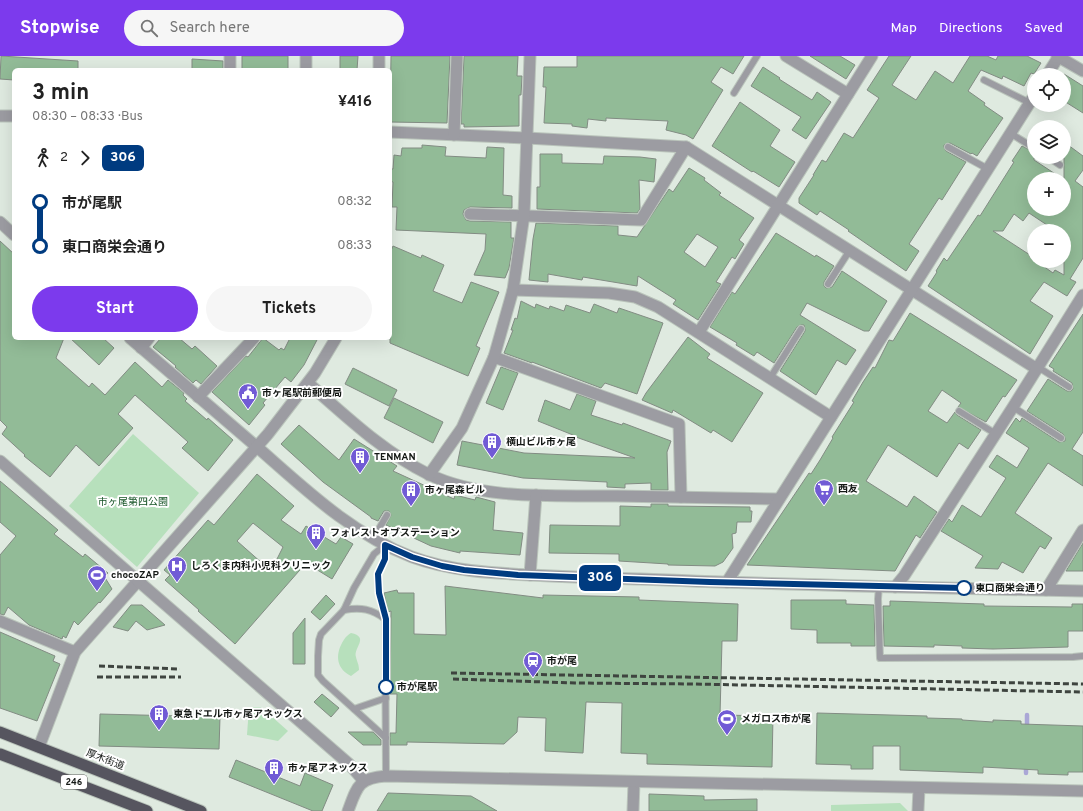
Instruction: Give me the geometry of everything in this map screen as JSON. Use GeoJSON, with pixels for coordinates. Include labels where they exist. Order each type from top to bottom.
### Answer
{"type":"FeatureCollection","features":[{"type":"Feature","properties":{"kind":"highway","name":"厚木街道"},"geometry":{"type":"LineString","coordinates":[[0,732],[201,811]]}},
{"type":"Feature","properties":{"kind":"highway","name":"246"},"geometry":{"type":"LineString","coordinates":[[0,754],[147,811]]}},
{"type":"Feature","properties":{"kind":"street"},"geometry":{"type":"LineString","coordinates":[[230,56],[230,68]]}},
{"type":"Feature","properties":{"kind":"street"},"geometry":{"type":"LineString","coordinates":[[306,56],[306,68]]}},
{"type":"Feature","properties":{"kind":"street"},"geometry":{"type":"LineString","coordinates":[[378,68],[379,56]]}},
{"type":"Feature","properties":{"kind":"street"},"geometry":{"type":"LineString","coordinates":[[454,135],[457,56]]}},
{"type":"Feature","properties":{"kind":"street"},"geometry":{"type":"LineString","coordinates":[[430,475],[462,428],[494,357],[513,290],[524,215],[530,56]]}},
{"type":"Feature","properties":{"kind":"street"},"geometry":{"type":"LineString","coordinates":[[786,56],[848,94]]}},
{"type":"Feature","properties":{"kind":"street"},"geometry":{"type":"LineString","coordinates":[[699,332],[872,56]]}},
{"type":"Feature","properties":{"kind":"street"},"geometry":{"type":"LineString","coordinates":[[1051,68],[1058,56],[1083,71]]}},
{"type":"Feature","properties":{"kind":"street"},"geometry":{"type":"LineString","coordinates":[[727,582],[1027,107]]}},
{"type":"Feature","properties":{"kind":"street"},"geometry":{"type":"LineString","coordinates":[[0,116],[12,116]]}},
{"type":"Feature","properties":{"kind":"street"},"geometry":{"type":"LineString","coordinates":[[392,132],[686,147],[1038,368]]}},
{"type":"Feature","properties":{"kind":"street"},"geometry":{"type":"LineString","coordinates":[[470,214],[641,220],[686,147]]}},
{"type":"Feature","properties":{"kind":"street"},"geometry":{"type":"LineString","coordinates":[[0,222],[12,233]]}},
{"type":"Feature","properties":{"kind":"street"},"geometry":{"type":"LineString","coordinates":[[513,290],[609,293],[635,297],[658,307],[699,332],[831,417]]}},
{"type":"Feature","properties":{"kind":"street"},"geometry":{"type":"LineString","coordinates":[[895,587],[904,576],[1038,368],[1079,310],[1083,295]]}},
{"type":"Feature","properties":{"kind":"street"},"geometry":{"type":"LineString","coordinates":[[132,340],[322,503],[345,520],[373,539],[385,545],[412,557],[442,566],[464,570],[530,575],[895,587],[1083,591]]}},
{"type":"Feature","properties":{"kind":"street"},"geometry":{"type":"LineString","coordinates":[[141,348],[147,340]]}},
{"type":"Feature","properties":{"kind":"street"},"geometry":{"type":"LineString","coordinates":[[198,397],[252,340]]}},
{"type":"Feature","properties":{"kind":"street"},"geometry":{"type":"LineString","coordinates":[[39,747],[75,652],[268,434],[308,383],[335,340]]}},
{"type":"Feature","properties":{"kind":"street"},"geometry":{"type":"LineString","coordinates":[[494,357],[679,424],[681,497]]}},
{"type":"Feature","properties":{"kind":"street"},"geometry":{"type":"LineString","coordinates":[[308,383],[376,442],[406,462],[430,475],[456,484],[492,492],[536,495],[780,499]]}},
{"type":"Feature","properties":{"kind":"street"},"geometry":{"type":"LineString","coordinates":[[0,461],[349,764],[364,781]]}},
{"type":"Feature","properties":{"kind":"street"},"geometry":{"type":"LineString","coordinates":[[530,575],[536,495]]}},
{"type":"Feature","properties":{"kind":"street"},"geometry":{"type":"LineString","coordinates":[[1046,590],[1083,530]]}},
{"type":"Feature","properties":{"kind":"street"},"geometry":{"type":"LineString","coordinates":[[0,621],[75,652]]}},
{"type":"Feature","properties":{"kind":"street"},"geometry":{"type":"LineString","coordinates":[[348,811],[356,791],[364,781],[370,778],[386,776],[1083,792]]}},
{"type":"Feature","properties":{"kind":"street"},"geometry":{"type":"LineString","coordinates":[[633,811],[634,782]]}},
{"type":"Feature","properties":{"kind":"street"},"geometry":{"type":"LineString","coordinates":[[918,811],[919,788]]}},
{"type":"Feature","properties":{"kind":"lane"},"geometry":{"type":"LineString","coordinates":[[734,93],[757,56]]}},
{"type":"Feature","properties":{"kind":"lane"},"geometry":{"type":"LineString","coordinates":[[984,80],[1027,97]]}},
{"type":"Feature","properties":{"kind":"lane"},"geometry":{"type":"LineString","coordinates":[[1010,133],[1027,144]]}},
{"type":"Feature","properties":{"kind":"lane"},"geometry":{"type":"LineString","coordinates":[[948,147],[988,169]]}},
{"type":"Feature","properties":{"kind":"lane"},"geometry":{"type":"LineString","coordinates":[[828,284],[850,250]]}},
{"type":"Feature","properties":{"kind":"lane"},"geometry":{"type":"LineString","coordinates":[[770,378],[801,329]]}},
{"type":"Feature","properties":{"kind":"lane"},"geometry":{"type":"LineString","coordinates":[[1038,368],[1069,387]]}},
{"type":"Feature","properties":{"kind":"lane"},"geometry":{"type":"LineString","coordinates":[[1013,407],[1061,438]]}},
{"type":"Feature","properties":{"kind":"lane"},"geometry":{"type":"LineString","coordinates":[[959,411],[996,434]]}},
{"type":"Feature","properties":{"kind":"lane"},"geometry":{"type":"LineString","coordinates":[[373,539],[387,515]]}},
{"type":"Feature","properties":{"kind":"lane"},"geometry":{"type":"LineString","coordinates":[[385,545],[374,554],[354,588],[344,610],[321,634],[319,640],[318,675],[386,738]]}},
{"type":"Feature","properties":{"kind":"lane"},"geometry":{"type":"LineString","coordinates":[[385,545],[385,559],[378,574],[379,593],[386,619],[386,776]]}},
{"type":"Feature","properties":{"kind":"lane"},"geometry":{"type":"LineString","coordinates":[[879,586],[880,658],[1083,656]]}},
{"type":"Feature","properties":{"kind":"lane"},"geometry":{"type":"LineString","coordinates":[[344,610],[356,608],[367,609],[386,619]]}},
{"type":"Feature","properties":{"kind":"lane"},"geometry":{"type":"LineString","coordinates":[[354,709],[386,698]]}},
{"type":"Feature","properties":{"kind":"green space","name":"市ヶ尾第四公園"},"geometry":{"type":"Polygon","coordinates":[[[133,434],[199,493],[137,567],[69,506],[133,434]]]}},
{"type":"Feature","properties":{"kind":"green space"},"geometry":{"type":"Polygon","coordinates":[[[351,633],[359,637],[360,643],[356,654],[359,670],[351,676],[340,666],[338,653],[342,643],[351,633]]]}},
{"type":"Feature","properties":{"kind":"green space"},"geometry":{"type":"Polygon","coordinates":[[[249,707],[261,707],[288,731],[278,741],[247,735],[249,707]]]}},
{"type":"Feature","properties":{"kind":"green space"},"geometry":{"type":"Polygon","coordinates":[[[900,803],[908,811],[831,811],[831,805],[900,803]]]}},
{"type":"Feature","properties":{"kind":"building"},"geometry":{"type":"Polygon","coordinates":[[[1,56],[78,61],[78,68],[12,68],[12,80],[0,79],[1,56]]]}},
{"type":"Feature","properties":{"kind":"building"},"geometry":{"type":"Polygon","coordinates":[[[242,56],[288,56],[288,68],[242,68],[242,56]]]}},
{"type":"Feature","properties":{"kind":"building"},"geometry":{"type":"Polygon","coordinates":[[[340,56],[358,56],[357,68],[340,68],[340,56]]]}},
{"type":"Feature","properties":{"kind":"building"},"geometry":{"type":"Polygon","coordinates":[[[391,56],[450,56],[447,123],[392,122],[391,56]]]}},
{"type":"Feature","properties":{"kind":"building"},"geometry":{"type":"Polygon","coordinates":[[[464,56],[518,56],[517,76],[522,76],[521,95],[519,95],[519,126],[464,127],[464,124],[461,124],[464,56]]]}},
{"type":"Feature","properties":{"kind":"building"},"geometry":{"type":"Polygon","coordinates":[[[577,56],[744,56],[733,74],[721,67],[711,82],[723,90],[693,139],[686,135],[666,130],[668,121],[606,118],[606,121],[588,119],[587,128],[572,126],[572,124],[544,123],[546,87],[543,87],[544,67],[577,67],[577,56]]]}},
{"type":"Feature","properties":{"kind":"building"},"geometry":{"type":"Polygon","coordinates":[[[810,56],[840,56],[855,65],[846,79],[810,56]]]}},
{"type":"Feature","properties":{"kind":"building"},"geometry":{"type":"Polygon","coordinates":[[[889,56],[911,56],[892,85],[916,100],[935,71],[953,83],[970,56],[987,56],[996,60],[998,56],[1027,56],[1041,63],[1038,68],[1027,68],[1027,80],[1024,86],[1003,76],[1002,79],[981,70],[968,91],[985,103],[984,105],[1003,118],[977,156],[950,143],[944,145],[946,151],[966,162],[942,200],[939,198],[909,244],[919,251],[906,271],[820,211],[817,215],[799,203],[799,198],[822,160],[826,162],[844,133],[853,138],[879,98],[867,90],[889,56]]]}},
{"type":"Feature","properties":{"kind":"building"},"geometry":{"type":"Polygon","coordinates":[[[192,59],[223,61],[223,68],[192,68],[192,59]]]}},
{"type":"Feature","properties":{"kind":"building"},"geometry":{"type":"Polygon","coordinates":[[[763,67],[812,100],[817,92],[831,102],[806,139],[792,130],[801,117],[751,86],[763,67]]]}},
{"type":"Feature","properties":{"kind":"building"},"geometry":{"type":"Polygon","coordinates":[[[1071,78],[1083,86],[1083,113],[1071,105],[1071,78]]]}},
{"type":"Feature","properties":{"kind":"building"},"geometry":{"type":"Polygon","coordinates":[[[740,102],[780,130],[770,146],[795,162],[779,187],[753,171],[752,172],[712,146],[740,102]]]}},
{"type":"Feature","properties":{"kind":"building"},"geometry":{"type":"Polygon","coordinates":[[[422,145],[446,147],[445,156],[486,158],[487,147],[504,148],[503,195],[512,196],[512,208],[470,207],[464,210],[463,214],[466,220],[470,221],[511,222],[511,238],[514,238],[509,268],[505,278],[474,275],[485,250],[486,234],[396,230],[397,207],[392,207],[392,169],[394,155],[401,156],[402,148],[422,148],[422,145]]]}},
{"type":"Feature","properties":{"kind":"building"},"geometry":{"type":"Polygon","coordinates":[[[1022,146],[1027,148],[1027,164],[1040,164],[1052,172],[1027,172],[1027,216],[1023,221],[1014,214],[1003,231],[993,231],[1027,253],[1027,268],[1046,268],[1053,273],[1055,270],[1064,275],[1064,268],[1071,268],[1071,224],[1046,224],[1034,216],[1071,216],[1071,172],[1064,172],[1064,164],[1071,164],[1071,147],[1083,156],[1083,170],[1075,181],[1083,187],[1083,258],[1070,279],[1076,282],[1067,296],[1044,282],[1030,301],[1053,316],[1030,354],[928,286],[944,258],[947,261],[978,215],[980,216],[1014,162],[1012,161],[1022,146]]]}},
{"type":"Feature","properties":{"kind":"building"},"geometry":{"type":"Polygon","coordinates":[[[540,154],[562,154],[562,163],[603,164],[604,156],[656,159],[654,182],[639,180],[640,209],[637,213],[537,209],[537,187],[540,187],[540,154]]]}},
{"type":"Feature","properties":{"kind":"building"},"geometry":{"type":"Polygon","coordinates":[[[689,168],[705,178],[704,180],[721,193],[719,195],[754,218],[739,240],[744,244],[735,259],[732,257],[716,282],[721,284],[698,320],[673,304],[676,300],[638,276],[637,286],[583,277],[582,280],[548,274],[548,282],[529,280],[536,223],[618,226],[618,235],[637,237],[669,189],[673,192],[689,168]],[[697,234],[684,252],[705,267],[718,247],[697,234]]]}},
{"type":"Feature","properties":{"kind":"building"},"geometry":{"type":"Polygon","coordinates":[[[776,233],[815,257],[816,255],[834,266],[824,282],[824,286],[826,288],[832,287],[842,271],[887,301],[869,331],[864,331],[807,303],[800,315],[856,350],[846,365],[837,360],[816,395],[780,371],[805,331],[804,325],[797,327],[774,363],[757,352],[754,356],[736,345],[737,343],[710,327],[732,292],[735,294],[776,233]]]}},
{"type":"Feature","properties":{"kind":"building"},"geometry":{"type":"Polygon","coordinates":[[[0,241],[12,252],[12,340],[63,340],[56,358],[89,387],[92,383],[105,395],[135,362],[162,387],[168,380],[184,393],[183,395],[187,399],[185,401],[207,420],[208,418],[233,440],[208,471],[182,448],[188,442],[135,395],[118,414],[133,428],[99,466],[76,445],[50,477],[24,456],[25,455],[2,434],[7,427],[0,420],[0,241]]]}},
{"type":"Feature","properties":{"kind":"building"},"geometry":{"type":"Polygon","coordinates":[[[393,246],[421,258],[422,255],[444,265],[433,291],[462,303],[471,282],[499,292],[476,346],[480,348],[468,376],[390,343],[390,340],[392,340],[393,246]]]}},
{"type":"Feature","properties":{"kind":"building"},"geometry":{"type":"Polygon","coordinates":[[[521,301],[535,308],[536,304],[549,309],[550,306],[564,311],[566,305],[590,313],[594,304],[617,313],[619,308],[663,323],[637,394],[605,383],[601,388],[504,353],[513,330],[511,330],[515,318],[517,319],[521,301]]]}},
{"type":"Feature","properties":{"kind":"building"},"geometry":{"type":"Polygon","coordinates":[[[910,313],[1017,380],[1005,397],[1003,396],[986,422],[958,407],[961,403],[942,390],[928,411],[947,423],[955,412],[957,415],[981,430],[968,449],[959,443],[937,477],[888,445],[866,481],[907,507],[914,496],[937,512],[920,538],[916,535],[895,571],[747,565],[809,473],[811,474],[854,402],[852,401],[863,382],[873,367],[875,368],[889,340],[893,341],[910,313]]]}},
{"type":"Feature","properties":{"kind":"building"},"geometry":{"type":"Polygon","coordinates":[[[1083,314],[1083,432],[1072,449],[1083,456],[1083,486],[1048,463],[1015,513],[1052,538],[1045,549],[1040,546],[1023,573],[1002,562],[998,569],[975,568],[983,556],[941,531],[949,519],[952,522],[962,505],[981,517],[1006,478],[989,467],[997,455],[1017,468],[1029,448],[1006,433],[1016,418],[1020,422],[1022,418],[1059,442],[1065,441],[1063,434],[1027,411],[1048,379],[1067,391],[1071,391],[1073,389],[1072,383],[1053,371],[1054,369],[1049,366],[1083,314]]]}},
{"type":"Feature","properties":{"kind":"building"},"geometry":{"type":"Polygon","coordinates":[[[688,337],[710,354],[707,358],[763,393],[732,442],[713,430],[711,433],[673,410],[672,413],[642,400],[688,337]]]}},
{"type":"Feature","properties":{"kind":"building"},"geometry":{"type":"Polygon","coordinates":[[[72,340],[105,340],[114,348],[99,365],[72,340]]]}},
{"type":"Feature","properties":{"kind":"building"},"geometry":{"type":"Polygon","coordinates":[[[159,340],[181,340],[192,349],[195,346],[217,366],[201,384],[196,380],[193,383],[175,367],[176,366],[153,347],[159,340]]]}},
{"type":"Feature","properties":{"kind":"building"},"geometry":{"type":"Polygon","coordinates":[[[261,340],[266,340],[279,350],[281,348],[284,350],[289,340],[317,340],[304,365],[291,382],[285,377],[263,403],[265,405],[249,425],[212,392],[246,356],[248,357],[261,340]]]}},
{"type":"Feature","properties":{"kind":"building"},"geometry":{"type":"Polygon","coordinates":[[[501,367],[518,373],[503,410],[486,403],[501,367]]]}},
{"type":"Feature","properties":{"kind":"building"},"geometry":{"type":"Polygon","coordinates":[[[353,368],[397,390],[389,406],[345,384],[353,368]]]}},
{"type":"Feature","properties":{"kind":"building"},"geometry":{"type":"Polygon","coordinates":[[[577,394],[596,401],[591,415],[622,425],[623,423],[671,441],[667,452],[668,490],[651,490],[651,483],[625,484],[625,488],[607,487],[607,482],[523,478],[457,465],[462,441],[524,453],[635,458],[573,436],[538,421],[545,400],[570,410],[577,394]]]}},
{"type":"Feature","properties":{"kind":"building"},"geometry":{"type":"Polygon","coordinates":[[[394,398],[443,422],[433,443],[384,418],[394,398]]]}},
{"type":"Feature","properties":{"kind":"building"},"geometry":{"type":"Polygon","coordinates":[[[299,425],[339,460],[354,439],[397,466],[393,471],[454,499],[455,495],[475,500],[476,497],[495,502],[493,530],[523,533],[520,555],[460,551],[460,553],[431,546],[386,525],[391,515],[389,511],[384,511],[378,521],[371,518],[323,482],[281,444],[299,425]]]}},
{"type":"Feature","properties":{"kind":"building"},"geometry":{"type":"Polygon","coordinates":[[[257,474],[294,506],[281,520],[301,534],[306,526],[336,544],[341,537],[353,544],[332,579],[306,563],[235,644],[165,580],[170,575],[164,570],[208,520],[214,525],[257,474]],[[253,523],[237,541],[271,571],[283,547],[253,523]]]}},
{"type":"Feature","properties":{"kind":"building"},"geometry":{"type":"Polygon","coordinates":[[[0,481],[58,530],[54,534],[83,557],[85,554],[108,573],[104,576],[112,589],[78,625],[74,621],[66,638],[63,636],[62,639],[29,625],[8,607],[4,615],[0,614],[0,555],[16,536],[0,522],[0,481]]]}},
{"type":"Feature","properties":{"kind":"building"},"geometry":{"type":"Polygon","coordinates":[[[651,504],[668,504],[668,506],[750,507],[750,511],[752,511],[751,522],[737,522],[736,533],[732,534],[733,548],[723,562],[715,566],[668,565],[619,561],[619,554],[549,553],[550,525],[620,526],[620,506],[651,507],[651,504]]]}},
{"type":"Feature","properties":{"kind":"building"},"geometry":{"type":"Polygon","coordinates":[[[1083,543],[1083,571],[1066,571],[1083,543]]]}},
{"type":"Feature","properties":{"kind":"building"},"geometry":{"type":"Polygon","coordinates":[[[445,586],[543,598],[543,595],[639,597],[639,600],[738,604],[737,641],[722,641],[720,715],[773,716],[772,767],[647,764],[647,754],[621,753],[622,703],[586,702],[583,753],[545,751],[546,718],[518,717],[517,732],[504,744],[407,742],[407,745],[390,745],[390,733],[396,733],[397,694],[390,694],[391,611],[388,612],[384,593],[397,590],[398,593],[414,593],[414,634],[446,635],[445,586]]]}},
{"type":"Feature","properties":{"kind":"building"},"geometry":{"type":"Polygon","coordinates":[[[326,595],[335,604],[320,620],[311,612],[326,595]]]}},
{"type":"Feature","properties":{"kind":"building"},"geometry":{"type":"Polygon","coordinates":[[[791,600],[846,600],[846,604],[874,605],[875,646],[851,646],[851,643],[817,643],[817,630],[791,629],[791,600]]]}},
{"type":"Feature","properties":{"kind":"building"},"geometry":{"type":"Polygon","coordinates":[[[890,601],[984,604],[984,606],[1072,607],[1072,604],[1083,604],[1083,631],[1068,631],[1068,647],[993,649],[934,645],[934,647],[884,646],[883,606],[890,606],[890,601]]]}},
{"type":"Feature","properties":{"kind":"building"},"geometry":{"type":"Polygon","coordinates":[[[131,605],[142,605],[165,625],[147,630],[136,621],[128,631],[113,627],[131,605]]]}},
{"type":"Feature","properties":{"kind":"building"},"geometry":{"type":"Polygon","coordinates":[[[305,618],[305,664],[293,664],[293,633],[305,618]]]}},
{"type":"Feature","properties":{"kind":"building"},"geometry":{"type":"Polygon","coordinates":[[[0,632],[55,656],[53,661],[60,664],[37,721],[0,708],[0,632]]]}},
{"type":"Feature","properties":{"kind":"building"},"geometry":{"type":"Polygon","coordinates":[[[322,694],[339,708],[331,717],[314,702],[322,694]]]}},
{"type":"Feature","properties":{"kind":"building"},"geometry":{"type":"Polygon","coordinates":[[[817,713],[927,716],[927,718],[993,722],[993,720],[1021,721],[1021,724],[1083,726],[1083,772],[1068,772],[1068,775],[1038,774],[1038,770],[983,767],[983,773],[900,770],[900,746],[873,746],[873,769],[851,769],[851,765],[816,764],[817,713]]]}},
{"type":"Feature","properties":{"kind":"building","name":"東急ドエル市ヶ尾アネックス"},"geometry":{"type":"Polygon","coordinates":[[[100,714],[220,717],[219,749],[99,746],[100,714]]]}},
{"type":"Feature","properties":{"kind":"building"},"geometry":{"type":"Polygon","coordinates":[[[348,732],[373,732],[381,740],[381,745],[363,745],[348,732]]]}},
{"type":"Feature","properties":{"kind":"building","name":"市ヶ尾アネックス"},"geometry":{"type":"Polygon","coordinates":[[[236,760],[300,786],[305,773],[333,785],[322,811],[313,811],[229,777],[236,760]]]}},
{"type":"Feature","properties":{"kind":"building"},"geometry":{"type":"Polygon","coordinates":[[[388,793],[471,796],[497,811],[377,811],[388,793]]]}},
{"type":"Feature","properties":{"kind":"building"},"geometry":{"type":"Polygon","coordinates":[[[649,794],[704,796],[704,800],[757,799],[757,811],[649,811],[649,794]]]}},
{"type":"Feature","properties":{"kind":"waterway"},"geometry":{"type":"LineString","coordinates":[[1027,715],[1027,730]]}},
{"type":"Feature","properties":{"kind":"waterway"},"geometry":{"type":"LineString","coordinates":[[1026,763],[1026,773]]}},
{"type":"Feature","properties":{"kind":"railway"},"geometry":{"type":"LineString","coordinates":[[99,666],[180,669]]}},
{"type":"Feature","properties":{"kind":"railway"},"geometry":{"type":"LineString","coordinates":[[451,673],[1083,684]]}},
{"type":"Feature","properties":{"kind":"railway"},"geometry":{"type":"LineString","coordinates":[[97,677],[181,677]]}},
{"type":"Feature","properties":{"kind":"railway"},"geometry":{"type":"LineString","coordinates":[[453,679],[575,683],[1083,692]]}},
{"type":"Feature","properties":{"kind":"bus line","name":"306"},"geometry":{"type":"LineString","coordinates":[[386,687],[386,619],[379,593],[378,574],[385,559],[385,545],[412,557],[442,566],[464,570],[518,575],[710,582],[964,588]]}},
{"type":"Feature","properties":{"kind":"place","name":"市ヶ尾駅前郵便局"},"geometry":{"type":"Point","coordinates":[248,410]}},
{"type":"Feature","properties":{"kind":"place","name":"横山ビル市ヶ尾"},"geometry":{"type":"Point","coordinates":[492,459]}},
{"type":"Feature","properties":{"kind":"place","name":"TENMAN"},"geometry":{"type":"Point","coordinates":[360,474]}},
{"type":"Feature","properties":{"kind":"place","name":"西友"},"geometry":{"type":"Point","coordinates":[824,506]}},
{"type":"Feature","properties":{"kind":"place","name":"市ヶ尾森ビル"},"geometry":{"type":"Point","coordinates":[411,507]}},
{"type":"Feature","properties":{"kind":"place","name":"フォレストオブステーション"},"geometry":{"type":"Point","coordinates":[316,550]}},
{"type":"Feature","properties":{"kind":"place","name":"しろくま内科小児科クリニック"},"geometry":{"type":"Point","coordinates":[177,583]}},
{"type":"Feature","properties":{"kind":"place","name":"東口商栄会通り"},"geometry":{"type":"Point","coordinates":[964,588]}},
{"type":"Feature","properties":{"kind":"place","name":"chocoZAP"},"geometry":{"type":"Point","coordinates":[97,592]}},
{"type":"Feature","properties":{"kind":"place","name":"市が尾"},"geometry":{"type":"Point","coordinates":[533,678]}},
{"type":"Feature","properties":{"kind":"place","name":"市が尾駅"},"geometry":{"type":"Point","coordinates":[386,687]}},
{"type":"Feature","properties":{"kind":"place","name":"東急ドエル市ヶ尾アネックス"},"geometry":{"type":"Point","coordinates":[159,731]}},
{"type":"Feature","properties":{"kind":"place","name":"メガロス市が尾"},"geometry":{"type":"Point","coordinates":[727,736]}},
{"type":"Feature","properties":{"kind":"place","name":"市ヶ尾アネックス"},"geometry":{"type":"Point","coordinates":[274,785]}}]}
